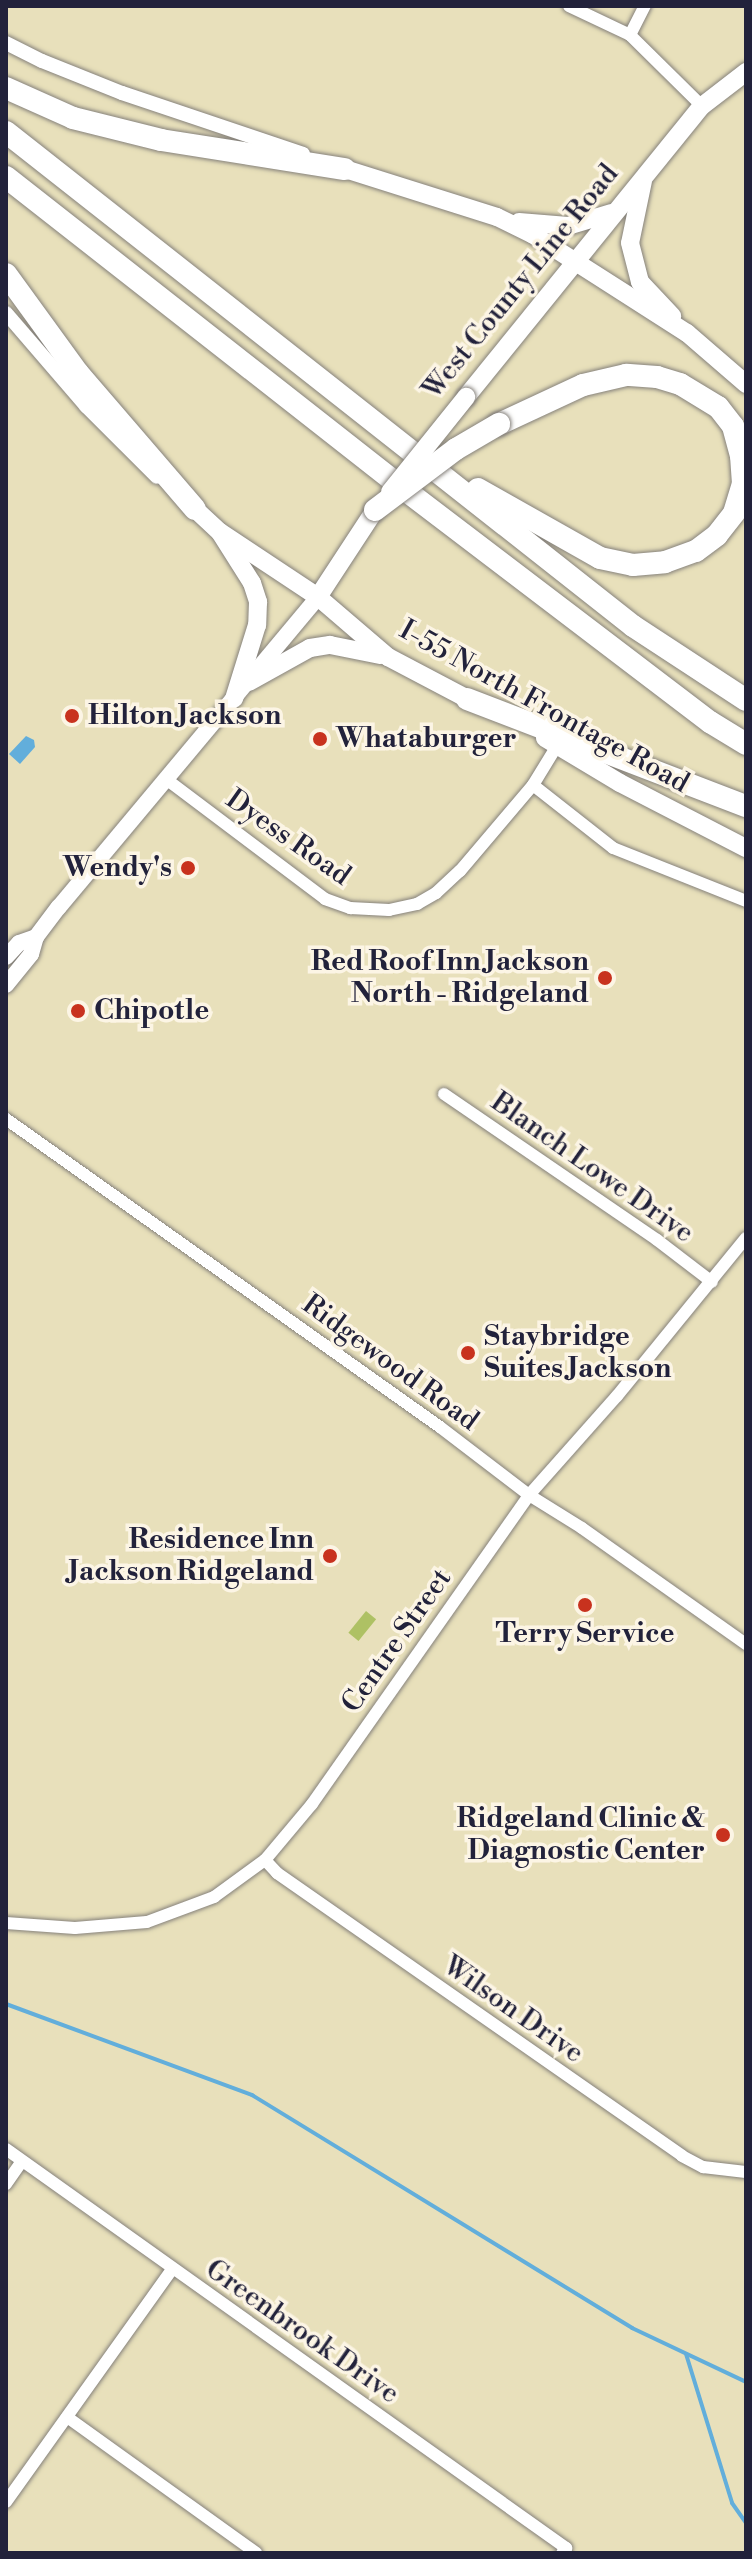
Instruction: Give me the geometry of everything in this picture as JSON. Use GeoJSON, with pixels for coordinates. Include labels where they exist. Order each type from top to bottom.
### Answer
{"type":"FeatureCollection","features":[{"type":"Feature","properties":{"kind":"highway"},"geometry":{"type":"LineString","coordinates":[[6,88],[73,118],[161,140],[345,169]]}},
{"type":"Feature","properties":{"kind":"highway"},"geometry":{"type":"LineString","coordinates":[[6,132],[633,626],[746,700]]}},
{"type":"Feature","properties":{"kind":"highway"},"geometry":{"type":"LineString","coordinates":[[6,177],[409,493],[710,722],[746,744]]}},
{"type":"Feature","properties":{"kind":"highway"},"geometry":{"type":"LineString","coordinates":[[6,274],[78,373],[195,509]]}},
{"type":"Feature","properties":{"kind":"highway"},"geometry":{"type":"LineString","coordinates":[[375,510],[456,449],[499,424],[583,385],[626,375],[657,377],[680,384],[718,407],[733,426],[741,456],[743,484],[734,513],[717,535],[696,551],[665,562],[633,565],[600,558],[490,495],[441,472]]}},
{"type":"Feature","properties":{"kind":"highway"},"geometry":{"type":"LineString","coordinates":[[467,699],[746,806]]}},
{"type":"Feature","properties":{"kind":"main road","name":"West County Line Road"},"geometry":{"type":"LineString","coordinates":[[318,597],[353,539],[375,510],[645,171],[702,106],[746,72]]}},
{"type":"Feature","properties":{"kind":"main road"},"geometry":{"type":"LineString","coordinates":[[345,169],[497,217],[530,224],[568,226],[612,213]]}},
{"type":"Feature","properties":{"kind":"main road"},"geometry":{"type":"LineString","coordinates":[[645,171],[633,215],[630,243],[640,282],[687,333],[746,384]]}},
{"type":"Feature","properties":{"kind":"main road"},"geometry":{"type":"LineString","coordinates":[[497,217],[532,234],[687,333]]}},
{"type":"Feature","properties":{"kind":"main road","name":"I-55 North Frontage Road"},"geometry":{"type":"LineString","coordinates":[[195,509],[220,532],[318,597],[388,657],[558,744],[620,783],[746,848]]}},
{"type":"Feature","properties":{"kind":"main road"},"geometry":{"type":"LineString","coordinates":[[220,532],[252,583],[258,602],[257,625],[234,699]]}},
{"type":"Feature","properties":{"kind":"main road"},"geometry":{"type":"LineString","coordinates":[[6,985],[31,954],[36,937],[318,597]]}},
{"type":"Feature","properties":{"kind":"main road"},"geometry":{"type":"LineString","coordinates":[[249,682],[320,647],[355,648],[388,657]]}},
{"type":"Feature","properties":{"kind":"main road"},"geometry":{"type":"LineString","coordinates":[[6,957],[19,943],[36,937]]}},
{"type":"Feature","properties":{"kind":"street"},"geometry":{"type":"LineString","coordinates":[[569,6],[630,35],[702,106]]}},
{"type":"Feature","properties":{"kind":"street"},"geometry":{"type":"LineString","coordinates":[[630,35],[645,6]]}},
{"type":"Feature","properties":{"kind":"street"},"geometry":{"type":"LineString","coordinates":[[6,43],[122,93],[345,169]]}},
{"type":"Feature","properties":{"kind":"street","name":"I-55 North Frontage Road"},"geometry":{"type":"LineString","coordinates":[[6,313],[137,461],[195,509]]}},
{"type":"Feature","properties":{"kind":"street","name":"Dyess Road"},"geometry":{"type":"LineString","coordinates":[[166,779],[325,899],[369,911],[417,904],[436,893],[460,871],[533,785],[558,744]]}},
{"type":"Feature","properties":{"kind":"street"},"geometry":{"type":"LineString","coordinates":[[533,785],[613,848],[746,901]]}},
{"type":"Feature","properties":{"kind":"street","name":"Blanch Lowe Drive"},"geometry":{"type":"LineString","coordinates":[[444,1094],[657,1240],[712,1282]]}},
{"type":"Feature","properties":{"kind":"street","name":"Ridgewood Road"},"geometry":{"type":"LineString","coordinates":[[6,1119],[440,1427],[529,1495],[582,1528],[746,1644]]}},
{"type":"Feature","properties":{"kind":"street","name":"Centre Street"},"geometry":{"type":"LineString","coordinates":[[6,1923],[88,1928],[147,1922],[214,1897],[265,1860],[312,1804],[529,1495],[712,1282],[746,1238]]}},
{"type":"Feature","properties":{"kind":"street","name":"Wilson Drive"},"geometry":{"type":"LineString","coordinates":[[265,1860],[277,1873],[682,2156],[703,2167],[746,2172]]}},
{"type":"Feature","properties":{"kind":"street","name":"Greenbrook Drive"},"geometry":{"type":"LineString","coordinates":[[6,2149],[566,2548],[562,2553]]}},
{"type":"Feature","properties":{"kind":"street"},"geometry":{"type":"LineString","coordinates":[[6,2184],[22,2161]]}},
{"type":"Feature","properties":{"kind":"street"},"geometry":{"type":"LineString","coordinates":[[6,2502],[172,2269]]}},
{"type":"Feature","properties":{"kind":"street"},"geometry":{"type":"LineString","coordinates":[[67,2417],[256,2553]]}},
{"type":"Feature","properties":{"kind":"green space"},"geometry":{"type":"Polygon","coordinates":[[[366,1611],[376,1619],[358,1641],[348,1633],[366,1611]]]}},
{"type":"Feature","properties":{"kind":"water"},"geometry":{"type":"Polygon","coordinates":[[[26,736],[34,740],[35,747],[20,764],[9,754],[26,736]]]}},
{"type":"Feature","properties":{"kind":"waterway"},"geometry":{"type":"LineString","coordinates":[[6,2004],[252,2095],[632,2328],[746,2382]]}},
{"type":"Feature","properties":{"kind":"waterway"},"geometry":{"type":"LineString","coordinates":[[686,2354],[732,2503],[746,2523]]}},
{"type":"Feature","properties":{"kind":"place","name":"Hilton Jackson"},"geometry":{"type":"Point","coordinates":[72,716]}},
{"type":"Feature","properties":{"kind":"place","name":"Whataburger"},"geometry":{"type":"Point","coordinates":[320,739]}},
{"type":"Feature","properties":{"kind":"place","name":"Wendy's"},"geometry":{"type":"Point","coordinates":[188,868]}},
{"type":"Feature","properties":{"kind":"place","name":"Red Roof Inn Jackson North - Ridgeland"},"geometry":{"type":"Point","coordinates":[605,978]}},
{"type":"Feature","properties":{"kind":"place","name":"Chipotle"},"geometry":{"type":"Point","coordinates":[78,1011]}},
{"type":"Feature","properties":{"kind":"place","name":"Staybridge Suites Jackson"},"geometry":{"type":"Point","coordinates":[468,1353]}},
{"type":"Feature","properties":{"kind":"place","name":"Residence Inn Jackson Ridgeland"},"geometry":{"type":"Point","coordinates":[330,1556]}},
{"type":"Feature","properties":{"kind":"place","name":"Terry Service"},"geometry":{"type":"Point","coordinates":[585,1605]}},
{"type":"Feature","properties":{"kind":"place","name":"Ridgeland Clinic & Diagnostic Center"},"geometry":{"type":"Point","coordinates":[723,1835]}}]}
